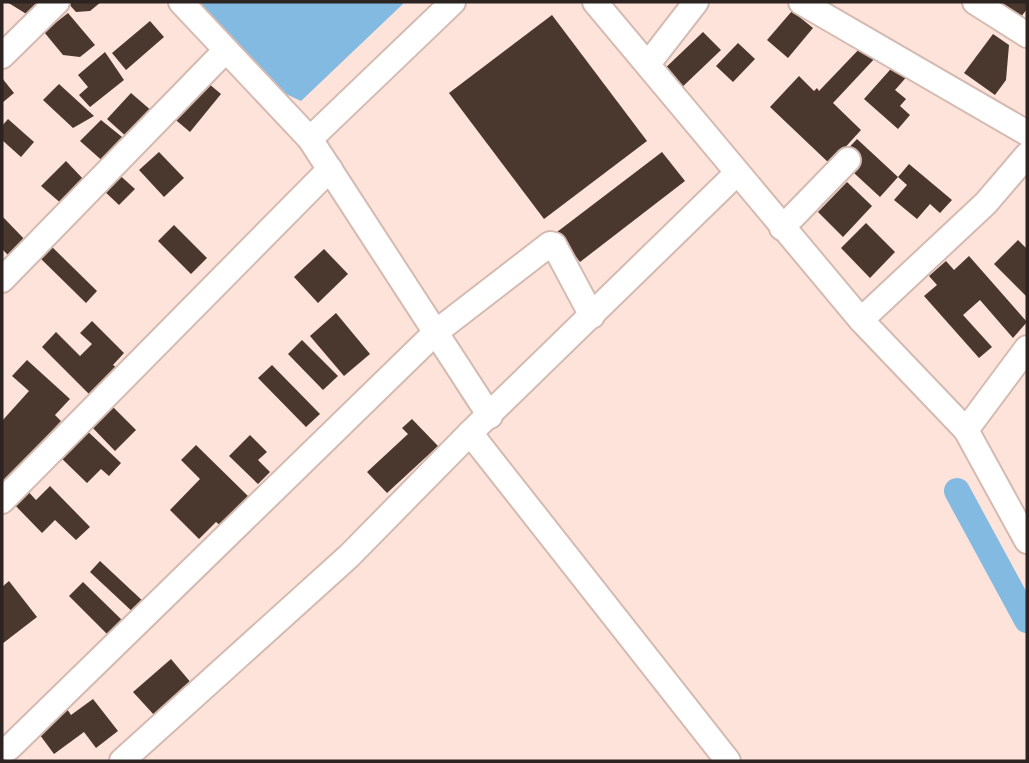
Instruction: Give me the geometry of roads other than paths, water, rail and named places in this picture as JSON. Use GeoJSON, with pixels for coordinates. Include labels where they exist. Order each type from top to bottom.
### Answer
{"type":"FeatureCollection","features":[{"type":"Feature","properties":{"kind":"street"},"geometry":{"type":"LineString","coordinates":[[2,56],[57,2]]}},
{"type":"Feature","properties":{"kind":"street"},"geometry":{"type":"LineString","coordinates":[[181,2],[310,139],[490,416]]}},
{"type":"Feature","properties":{"kind":"street"},"geometry":{"type":"LineString","coordinates":[[310,139],[453,2]]}},
{"type":"Feature","properties":{"kind":"street"},"geometry":{"type":"LineString","coordinates":[[595,2],[861,320],[965,430],[1027,541]]}},
{"type":"Feature","properties":{"kind":"street"},"geometry":{"type":"LineString","coordinates":[[648,64],[695,2]]}},
{"type":"Feature","properties":{"kind":"street"},"geometry":{"type":"LineString","coordinates":[[801,2],[1027,133]]}},
{"type":"Feature","properties":{"kind":"street"},"geometry":{"type":"LineString","coordinates":[[975,2],[1027,35]]}},
{"type":"Feature","properties":{"kind":"street"},"geometry":{"type":"LineString","coordinates":[[2,280],[225,51]]}},
{"type":"Feature","properties":{"kind":"street"},"geometry":{"type":"LineString","coordinates":[[861,320],[986,204],[1027,155]]}},
{"type":"Feature","properties":{"kind":"street"},"geometry":{"type":"LineString","coordinates":[[782,228],[848,160]]}},
{"type":"Feature","properties":{"kind":"street"},"geometry":{"type":"LineString","coordinates":[[2,501],[330,169]]}},
{"type":"Feature","properties":{"kind":"street"},"geometry":{"type":"LineString","coordinates":[[122,761],[349,556],[470,433],[737,173]]}},
{"type":"Feature","properties":{"kind":"street"},"geometry":{"type":"LineString","coordinates":[[9,747],[436,332],[550,244],[554,245],[592,316]]}},
{"type":"Feature","properties":{"kind":"street"},"geometry":{"type":"LineString","coordinates":[[965,430],[1027,348]]}},
{"type":"Feature","properties":{"kind":"street"},"geometry":{"type":"LineString","coordinates":[[470,433],[728,761]]}},
{"type":"Feature","properties":{"kind":"water"},"geometry":{"type":"Polygon","coordinates":[[[199,2],[405,2],[301,101],[286,94],[199,2]]]}},
{"type":"Feature","properties":{"kind":"waterway"},"geometry":{"type":"LineString","coordinates":[[957,491],[1027,620]]}}]}
